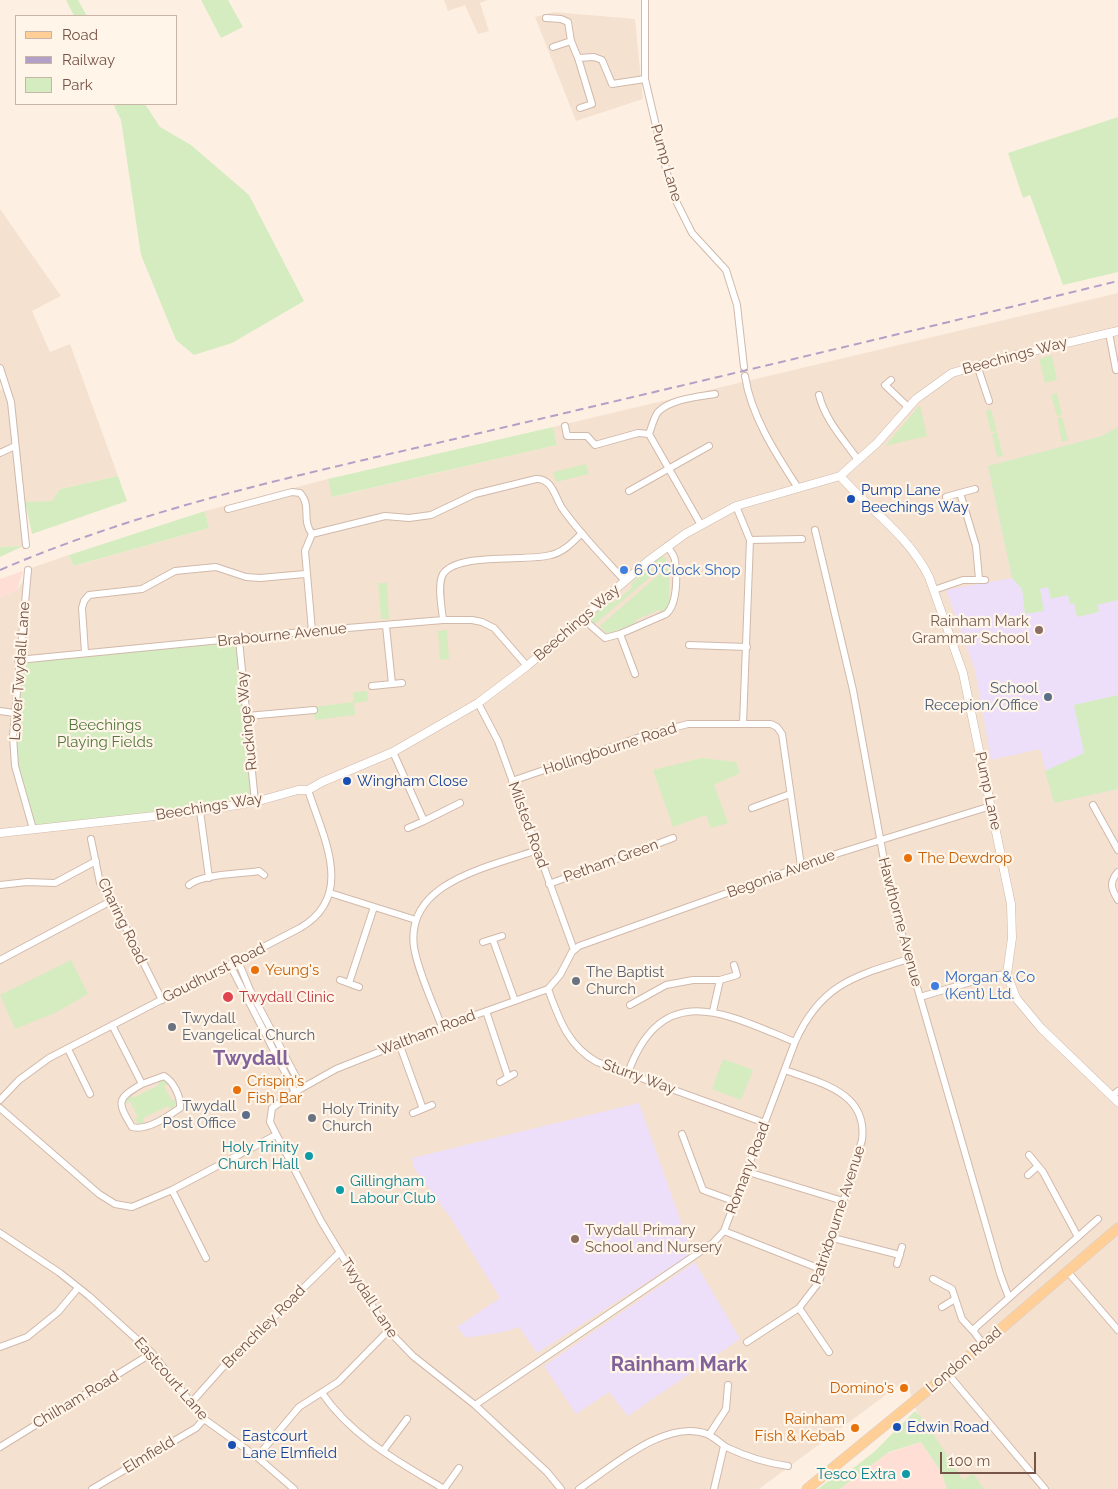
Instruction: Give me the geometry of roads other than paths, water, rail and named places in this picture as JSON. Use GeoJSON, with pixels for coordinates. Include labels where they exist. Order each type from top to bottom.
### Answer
{"type":"FeatureCollection","features":[{"type":"Feature","properties":{"kind":"main road","name":"London Road"},"geometry":{"type":"LineString","coordinates":[[807,1489],[948,1374],[1118,1228]]}},
{"type":"Feature","properties":{"kind":"street","name":"Pump Lane"},"geometry":{"type":"LineString","coordinates":[[645,0],[645,78],[675,199],[692,233],[726,270],[733,287],[744,368]]}},
{"type":"Feature","properties":{"kind":"street"},"geometry":{"type":"LineString","coordinates":[[546,18],[561,19],[568,22],[570,40],[578,58],[592,104],[580,108]]}},
{"type":"Feature","properties":{"kind":"street"},"geometry":{"type":"LineString","coordinates":[[553,47],[570,40]]}},
{"type":"Feature","properties":{"kind":"street"},"geometry":{"type":"LineString","coordinates":[[578,58],[594,57],[602,60],[612,84],[645,78]]}},
{"type":"Feature","properties":{"kind":"street","name":"Beechings Way"},"geometry":{"type":"LineString","coordinates":[[0,833],[200,811],[255,802],[298,790],[308,790],[322,782],[392,752],[478,703],[527,666],[667,546],[701,525],[736,506],[840,476],[877,443],[908,407],[938,381],[952,373],[977,365],[1118,331]]}},
{"type":"Feature","properties":{"kind":"street"},"geometry":{"type":"LineString","coordinates":[[1108,333],[1116,370]]}},
{"type":"Feature","properties":{"kind":"street"},"geometry":{"type":"LineString","coordinates":[[977,365],[989,401]]}},
{"type":"Feature","properties":{"kind":"street"},"geometry":{"type":"LineString","coordinates":[[0,368],[11,402],[26,545]]}},
{"type":"Feature","properties":{"kind":"street"},"geometry":{"type":"LineString","coordinates":[[745,376],[748,392],[768,438],[798,488]]}},
{"type":"Feature","properties":{"kind":"street"},"geometry":{"type":"LineString","coordinates":[[891,380],[885,385],[908,407]]}},
{"type":"Feature","properties":{"kind":"street"},"geometry":{"type":"LineString","coordinates":[[701,525],[649,434],[656,415],[663,409],[677,402],[715,394]]}},
{"type":"Feature","properties":{"kind":"street"},"geometry":{"type":"LineString","coordinates":[[819,395],[822,406],[830,420],[858,460]]}},
{"type":"Feature","properties":{"kind":"street"},"geometry":{"type":"LineString","coordinates":[[566,426],[567,436],[587,436],[595,445],[638,433],[649,434]]}},
{"type":"Feature","properties":{"kind":"street"},"geometry":{"type":"LineString","coordinates":[[0,452],[16,446]]}},
{"type":"Feature","properties":{"kind":"street"},"geometry":{"type":"LineString","coordinates":[[629,491],[709,446]]}},
{"type":"Feature","properties":{"kind":"street","name":"Pump Lane"},"geometry":{"type":"LineString","coordinates":[[840,476],[913,550],[921,562],[934,590],[963,673],[1012,910],[1011,958],[1007,974]]}},
{"type":"Feature","properties":{"kind":"street"},"geometry":{"type":"LineString","coordinates":[[312,534],[385,516],[409,518],[431,515],[479,493],[540,479],[551,486],[558,502],[582,533],[625,581]]}},
{"type":"Feature","properties":{"kind":"street"},"geometry":{"type":"LineString","coordinates":[[946,497],[976,489]]}},
{"type":"Feature","properties":{"kind":"street"},"geometry":{"type":"LineString","coordinates":[[228,509],[292,492],[300,493],[305,499],[307,509],[306,522],[312,534],[305,551],[305,574],[312,631]]}},
{"type":"Feature","properties":{"kind":"street"},"geometry":{"type":"LineString","coordinates":[[934,590],[963,580],[982,579],[976,546],[960,493]]}},
{"type":"Feature","properties":{"kind":"street"},"geometry":{"type":"LineString","coordinates":[[736,506],[750,540],[744,724]]}},
{"type":"Feature","properties":{"kind":"street","name":"Hawthorne Avenue"},"geometry":{"type":"LineString","coordinates":[[815,530],[853,690],[888,889],[1000,1274],[1009,1298]]}},
{"type":"Feature","properties":{"kind":"street"},"geometry":{"type":"LineString","coordinates":[[443,620],[441,584],[442,576],[447,570],[488,558],[537,558],[553,555],[563,550],[582,533]]}},
{"type":"Feature","properties":{"kind":"street"},"geometry":{"type":"LineString","coordinates":[[750,540],[817,539]]}},
{"type":"Feature","properties":{"kind":"street"},"geometry":{"type":"LineString","coordinates":[[582,618],[604,638],[620,634],[666,614],[672,609],[675,602],[675,559],[667,546]]}},
{"type":"Feature","properties":{"kind":"street"},"geometry":{"type":"LineString","coordinates":[[85,653],[82,608],[84,601],[89,595],[142,589],[175,571],[216,567],[246,577],[260,578],[305,574]]}},
{"type":"Feature","properties":{"kind":"street","name":"Lower Twydall Lane"},"geometry":{"type":"LineString","coordinates":[[28,570],[14,714],[15,766],[33,830]]}},
{"type":"Feature","properties":{"kind":"street","name":"Brabourne Avenue"},"geometry":{"type":"LineString","coordinates":[[18,660],[443,620],[482,622],[501,635],[527,666]]}},
{"type":"Feature","properties":{"kind":"street"},"geometry":{"type":"LineString","coordinates":[[386,626],[392,684]]}},
{"type":"Feature","properties":{"kind":"street"},"geometry":{"type":"LineString","coordinates":[[620,634],[635,674]]}},
{"type":"Feature","properties":{"kind":"street","name":"Ruckinge Way"},"geometry":{"type":"LineString","coordinates":[[239,640],[255,802]]}},
{"type":"Feature","properties":{"kind":"street"},"geometry":{"type":"LineString","coordinates":[[690,645],[747,647]]}},
{"type":"Feature","properties":{"kind":"street"},"geometry":{"type":"LineString","coordinates":[[372,686],[402,683]]}},
{"type":"Feature","properties":{"kind":"street","name":"Milsted Road"},"geometry":{"type":"LineString","coordinates":[[478,703],[493,729],[574,950]]}},
{"type":"Feature","properties":{"kind":"street"},"geometry":{"type":"LineString","coordinates":[[246,716],[314,710]]}},
{"type":"Feature","properties":{"kind":"street"},"geometry":{"type":"LineString","coordinates":[[0,711],[14,714]]}},
{"type":"Feature","properties":{"kind":"street","name":"Hollingbourne Road"},"geometry":{"type":"LineString","coordinates":[[512,780],[646,734],[688,724],[771,724],[780,731],[801,866]]}},
{"type":"Feature","properties":{"kind":"street"},"geometry":{"type":"LineString","coordinates":[[392,752],[424,821]]}},
{"type":"Feature","properties":{"kind":"street","name":"Goudhurst Road"},"geometry":{"type":"LineString","coordinates":[[0,1100],[33,1068],[309,922],[322,908],[330,893],[332,868],[308,790]]}},
{"type":"Feature","properties":{"kind":"street"},"geometry":{"type":"LineString","coordinates":[[752,808],[790,794]]}},
{"type":"Feature","properties":{"kind":"street"},"geometry":{"type":"LineString","coordinates":[[408,828],[460,804]]}},
{"type":"Feature","properties":{"kind":"street"},"geometry":{"type":"LineString","coordinates":[[1093,805],[1118,850]]}},
{"type":"Feature","properties":{"kind":"street","name":"Begonia Avenue"},"geometry":{"type":"LineString","coordinates":[[574,950],[801,866],[991,806]]}},
{"type":"Feature","properties":{"kind":"street"},"geometry":{"type":"LineString","coordinates":[[200,811],[209,878]]}},
{"type":"Feature","properties":{"kind":"street","name":"Petham Green"},"geometry":{"type":"LineString","coordinates":[[549,884],[673,838]]}},
{"type":"Feature","properties":{"kind":"street","name":"Charing Road"},"geometry":{"type":"LineString","coordinates":[[91,839],[100,883],[122,918],[162,1000]]}},
{"type":"Feature","properties":{"kind":"street"},"geometry":{"type":"LineString","coordinates":[[442,1027],[415,948],[416,920],[423,906],[434,893],[448,883],[537,850]]}},
{"type":"Feature","properties":{"kind":"street"},"geometry":{"type":"LineString","coordinates":[[0,885],[27,882],[55,882],[96,861]]}},
{"type":"Feature","properties":{"kind":"street"},"geometry":{"type":"LineString","coordinates":[[190,885],[193,882],[209,878],[259,872],[264,875]]}},
{"type":"Feature","properties":{"kind":"street"},"geometry":{"type":"LineString","coordinates":[[1118,872],[1112,879],[1111,886],[1118,900]]}},
{"type":"Feature","properties":{"kind":"street"},"geometry":{"type":"LineString","coordinates":[[330,893],[416,920]]}},
{"type":"Feature","properties":{"kind":"street"},"geometry":{"type":"LineString","coordinates":[[0,960],[110,901]]}},
{"type":"Feature","properties":{"kind":"street"},"geometry":{"type":"LineString","coordinates":[[349,983],[374,908]]}},
{"type":"Feature","properties":{"kind":"street"},"geometry":{"type":"LineString","coordinates":[[483,942],[502,936]]}},
{"type":"Feature","properties":{"kind":"street"},"geometry":{"type":"LineString","coordinates":[[492,940],[515,1001]]}},
{"type":"Feature","properties":{"kind":"street"},"geometry":{"type":"LineString","coordinates":[[548,989],[555,983],[574,950]]}},
{"type":"Feature","properties":{"kind":"street","name":"Romany Road"},"geometry":{"type":"LineString","coordinates":[[474,1404],[706,1249],[724,1231],[748,1172],[795,1042],[808,1015],[820,1000],[834,988],[855,976],[909,959]]}},
{"type":"Feature","properties":{"kind":"street"},"geometry":{"type":"LineString","coordinates":[[238,960],[250,990],[302,1088]]}},
{"type":"Feature","properties":{"kind":"street"},"geometry":{"type":"LineString","coordinates":[[230,965],[295,1092]]}},
{"type":"Feature","properties":{"kind":"street"},"geometry":{"type":"LineString","coordinates":[[630,1005],[666,985],[693,980],[720,980],[737,975],[734,965]]}},
{"type":"Feature","properties":{"kind":"street"},"geometry":{"type":"LineString","coordinates":[[920,997],[991,976],[1007,974],[1016,998],[1029,1016],[1116,1096]]}},
{"type":"Feature","properties":{"kind":"street"},"geometry":{"type":"LineString","coordinates":[[340,980],[359,987]]}},
{"type":"Feature","properties":{"kind":"street"},"geometry":{"type":"LineString","coordinates":[[713,1012],[720,980]]}},
{"type":"Feature","properties":{"kind":"street","name":"Waltham Road"},"geometry":{"type":"LineString","coordinates":[[270,1111],[275,1105],[295,1092],[336,1069],[399,1043],[548,989]]}},
{"type":"Feature","properties":{"kind":"street","name":"Sturry Way"},"geometry":{"type":"LineString","coordinates":[[548,989],[564,1030],[576,1047],[597,1062],[765,1124]]}},
{"type":"Feature","properties":{"kind":"street"},"geometry":{"type":"LineString","coordinates":[[628,1073],[642,1042],[661,1023],[676,1015],[694,1010],[725,1014],[795,1042]]}},
{"type":"Feature","properties":{"kind":"street"},"geometry":{"type":"LineString","coordinates":[[486,1011],[511,1076],[500,1082]]}},
{"type":"Feature","properties":{"kind":"street"},"geometry":{"type":"LineString","coordinates":[[112,1025],[142,1084]]}},
{"type":"Feature","properties":{"kind":"street"},"geometry":{"type":"LineString","coordinates":[[399,1043],[423,1109]]}},
{"type":"Feature","properties":{"kind":"street"},"geometry":{"type":"LineString","coordinates":[[68,1049],[90,1094]]}},
{"type":"Feature","properties":{"kind":"street","name":"Patrixbourne Avenue"},"geometry":{"type":"LineString","coordinates":[[747,1342],[800,1308],[820,1282],[862,1140],[863,1129],[858,1110],[846,1096],[832,1088],[785,1070]]}},
{"type":"Feature","properties":{"kind":"street"},"geometry":{"type":"LineString","coordinates":[[159,1076],[170,1079],[179,1097],[180,1108],[139,1129],[132,1127],[120,1105],[120,1100],[122,1096],[142,1084],[159,1076]]}},
{"type":"Feature","properties":{"kind":"street"},"geometry":{"type":"LineString","coordinates":[[413,1113],[432,1105]]}},
{"type":"Feature","properties":{"kind":"street"},"geometry":{"type":"LineString","coordinates":[[0,1108],[114,1204],[132,1207],[172,1190],[276,1135]]}},
{"type":"Feature","properties":{"kind":"street","name":"Twydall Lane"},"geometry":{"type":"LineString","coordinates":[[270,1111],[270,1122],[276,1135],[340,1252],[388,1331],[413,1356],[474,1404],[547,1472],[561,1489]]}},
{"type":"Feature","properties":{"kind":"street"},"geometry":{"type":"LineString","coordinates":[[682,1134],[703,1190],[736,1202]]}},
{"type":"Feature","properties":{"kind":"street"},"geometry":{"type":"LineString","coordinates":[[1029,1155],[1038,1166],[1078,1237]]}},
{"type":"Feature","properties":{"kind":"street"},"geometry":{"type":"LineString","coordinates":[[1028,1175],[1038,1166]]}},
{"type":"Feature","properties":{"kind":"street"},"geometry":{"type":"LineString","coordinates":[[748,1172],[843,1201]]}},
{"type":"Feature","properties":{"kind":"street"},"geometry":{"type":"LineString","coordinates":[[172,1190],[206,1258]]}},
{"type":"Feature","properties":{"kind":"street"},"geometry":{"type":"LineString","coordinates":[[973,1331],[1098,1219]]}},
{"type":"Feature","properties":{"kind":"street"},"geometry":{"type":"LineString","coordinates":[[724,1231],[823,1270]]}},
{"type":"Feature","properties":{"kind":"street","name":"Eastcourt Lane"},"geometry":{"type":"LineString","coordinates":[[0,1233],[78,1288],[152,1353],[190,1404],[204,1419],[257,1457],[291,1488]]}},
{"type":"Feature","properties":{"kind":"street"},"geometry":{"type":"LineString","coordinates":[[832,1238],[900,1255]]}},
{"type":"Feature","properties":{"kind":"street"},"geometry":{"type":"LineString","coordinates":[[898,1264],[902,1247]]}},
{"type":"Feature","properties":{"kind":"street","name":"Brenchley Road"},"geometry":{"type":"LineString","coordinates":[[190,1404],[223,1367],[340,1252]]}},
{"type":"Feature","properties":{"kind":"street"},"geometry":{"type":"LineString","coordinates":[[1067,1270],[1118,1330]]}},
{"type":"Feature","properties":{"kind":"street"},"geometry":{"type":"LineString","coordinates":[[933,1279],[952,1288],[963,1321],[983,1344]]}},
{"type":"Feature","properties":{"kind":"street"},"geometry":{"type":"LineString","coordinates":[[0,1347],[27,1337],[58,1312],[78,1288]]}},
{"type":"Feature","properties":{"kind":"street"},"geometry":{"type":"LineString","coordinates":[[942,1307],[955,1299]]}},
{"type":"Feature","properties":{"kind":"street"},"geometry":{"type":"LineString","coordinates":[[800,1308],[829,1352]]}},
{"type":"Feature","properties":{"kind":"street"},"geometry":{"type":"LineString","coordinates":[[257,1457],[299,1407],[348,1374],[388,1331]]}},
{"type":"Feature","properties":{"kind":"street","name":"Chilham Road"},"geometry":{"type":"LineString","coordinates":[[0,1447],[152,1353]]}},
{"type":"Feature","properties":{"kind":"street"},"geometry":{"type":"LineString","coordinates":[[948,1374],[1045,1489]]}},
{"type":"Feature","properties":{"kind":"street"},"geometry":{"type":"LineString","coordinates":[[709,1435],[726,1409],[728,1385]]}},
{"type":"Feature","properties":{"kind":"street"},"geometry":{"type":"LineString","coordinates":[[322,1393],[338,1414],[360,1436],[447,1488],[459,1468]]}},
{"type":"Feature","properties":{"kind":"street","name":"Elmfield"},"geometry":{"type":"LineString","coordinates":[[92,1489],[196,1428],[204,1419]]}},
{"type":"Feature","properties":{"kind":"street"},"geometry":{"type":"LineString","coordinates":[[383,1451],[407,1419]]}},
{"type":"Feature","properties":{"kind":"street"},"geometry":{"type":"LineString","coordinates":[[579,1489],[650,1442],[664,1435],[686,1430],[709,1435],[724,1446],[762,1462],[788,1466]]}},
{"type":"Feature","properties":{"kind":"street"},"geometry":{"type":"LineString","coordinates":[[714,1489],[724,1446]]}},
{"type":"Feature","properties":{"kind":"railway"},"geometry":{"type":"LineString","coordinates":[[0,570],[117,526],[237,491],[1118,281]]}},
{"type":"Feature","properties":{"kind":"place","name":"Pump Lane Beechings Way"},"geometry":{"type":"Point","coordinates":[851,499]}},
{"type":"Feature","properties":{"kind":"place","name":"6 O'Clock Shop"},"geometry":{"type":"Point","coordinates":[624,570]}},
{"type":"Feature","properties":{"kind":"place","name":"Rainham Mark Grammar School"},"geometry":{"type":"Point","coordinates":[1039,630]}},
{"type":"Feature","properties":{"kind":"place","name":"School Recepion/Office"},"geometry":{"type":"Point","coordinates":[1048,697]}},
{"type":"Feature","properties":{"kind":"place","name":"Wingham Close"},"geometry":{"type":"Point","coordinates":[347,781]}},
{"type":"Feature","properties":{"kind":"place","name":"The Dewdrop"},"geometry":{"type":"Point","coordinates":[908,858]}},
{"type":"Feature","properties":{"kind":"place","name":"Yeung's"},"geometry":{"type":"Point","coordinates":[255,970]}},
{"type":"Feature","properties":{"kind":"place","name":"The Baptist Church"},"geometry":{"type":"Point","coordinates":[576,981]}},
{"type":"Feature","properties":{"kind":"place","name":"Morgan & Co (Kent) Ltd."},"geometry":{"type":"Point","coordinates":[935,986]}},
{"type":"Feature","properties":{"kind":"place","name":"Twydall Clinic"},"geometry":{"type":"Point","coordinates":[228,997]}},
{"type":"Feature","properties":{"kind":"place","name":"Twydall Evangelical Church"},"geometry":{"type":"Point","coordinates":[172,1027]}},
{"type":"Feature","properties":{"kind":"place","name":"Crispin's Fish Bar"},"geometry":{"type":"Point","coordinates":[237,1090]}},
{"type":"Feature","properties":{"kind":"place","name":"Twydall Post Office"},"geometry":{"type":"Point","coordinates":[246,1115]}},
{"type":"Feature","properties":{"kind":"place","name":"Holy Trinity Church"},"geometry":{"type":"Point","coordinates":[312,1118]}},
{"type":"Feature","properties":{"kind":"place","name":"Holy Trinity Church Hall"},"geometry":{"type":"Point","coordinates":[309,1156]}},
{"type":"Feature","properties":{"kind":"place","name":"Gillingham Labour Club"},"geometry":{"type":"Point","coordinates":[340,1190]}},
{"type":"Feature","properties":{"kind":"place","name":"Twydall Primary School and Nursery"},"geometry":{"type":"Point","coordinates":[575,1239]}},
{"type":"Feature","properties":{"kind":"place","name":"Domino's"},"geometry":{"type":"Point","coordinates":[904,1388]}},
{"type":"Feature","properties":{"kind":"place","name":"Edwin Road"},"geometry":{"type":"Point","coordinates":[897,1427]}},
{"type":"Feature","properties":{"kind":"place","name":"Rainham Fish & Kebab"},"geometry":{"type":"Point","coordinates":[855,1428]}},
{"type":"Feature","properties":{"kind":"place","name":"Eastcourt Lane Elmfield"},"geometry":{"type":"Point","coordinates":[232,1445]}},
{"type":"Feature","properties":{"kind":"place","name":"Tesco Extra"},"geometry":{"type":"Point","coordinates":[906,1474]}},
{"type":"Feature","properties":{"kind":"district","name":"Twydall"},"geometry":{"type":"Point","coordinates":[251,1059]}},
{"type":"Feature","properties":{"kind":"district","name":"Rainham Mark"},"geometry":{"type":"Point","coordinates":[679,1365]}},
{"type":"Feature","properties":{"kind":"park label","name":"Beechings Playing Fields"},"geometry":{"type":"Point","coordinates":[105,734]}}]}
